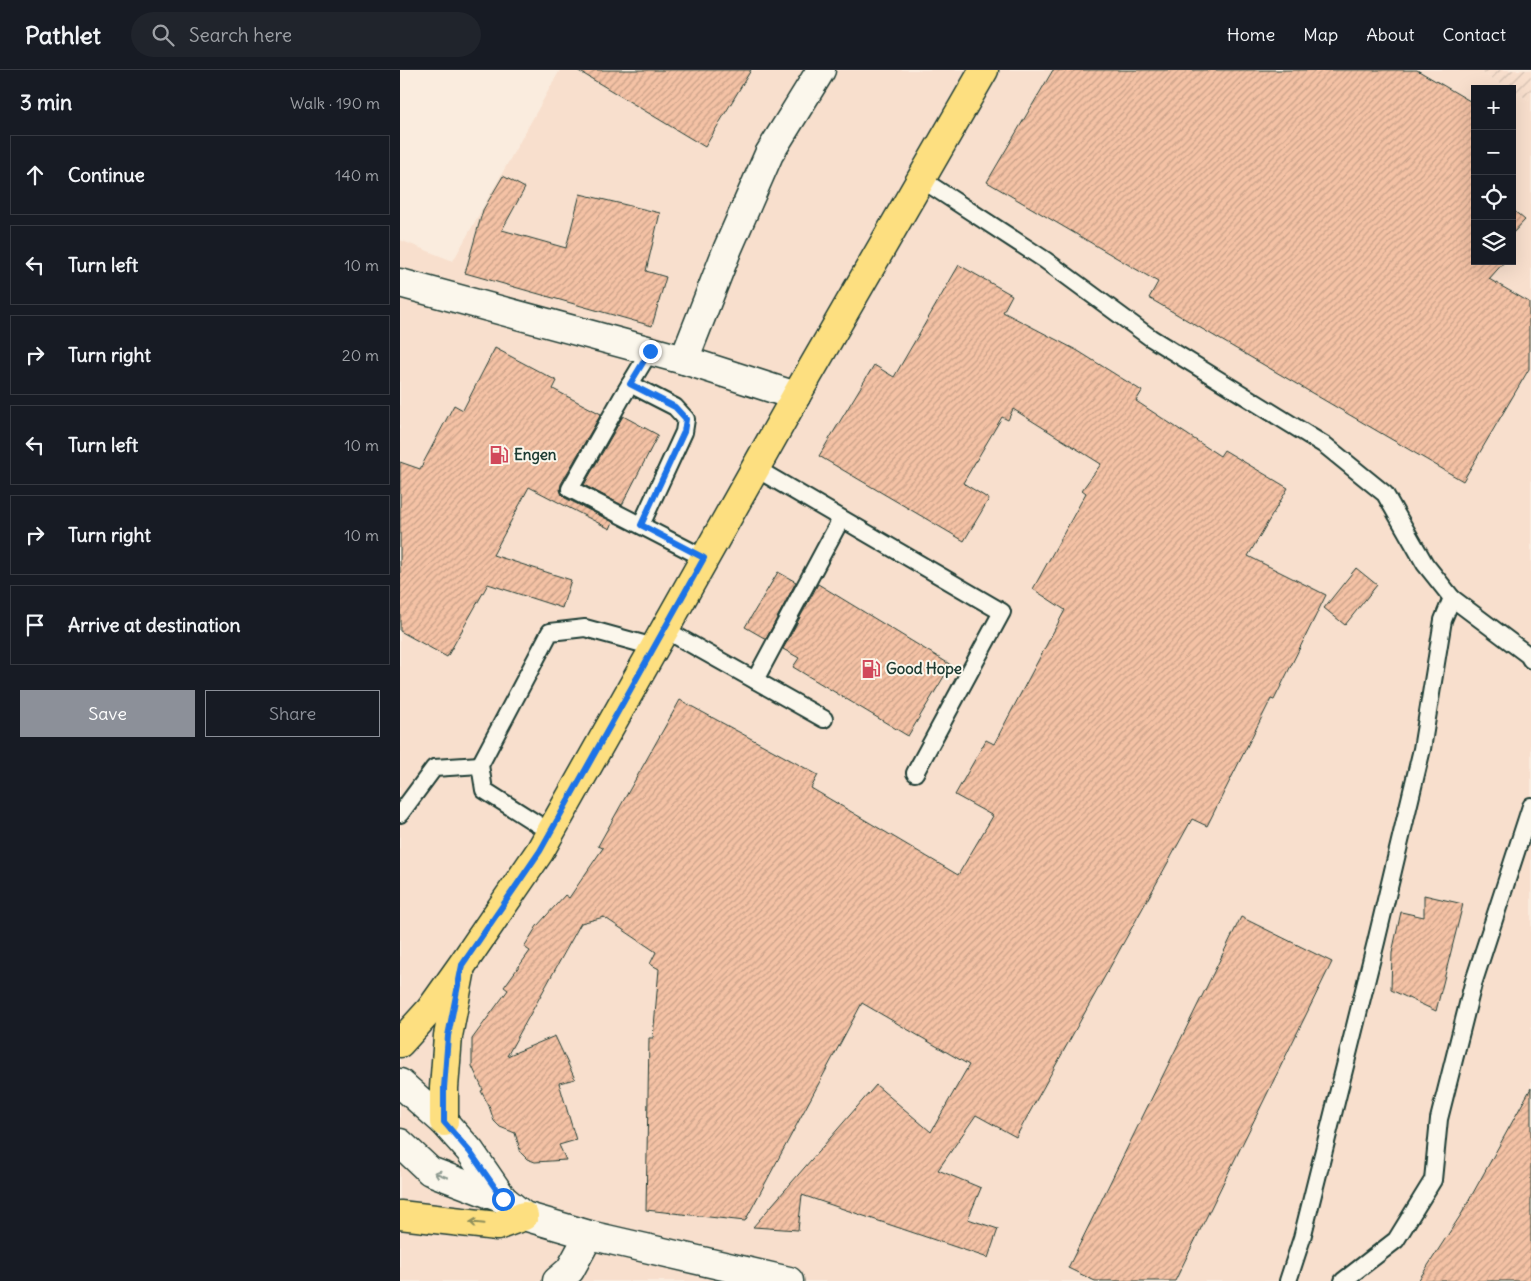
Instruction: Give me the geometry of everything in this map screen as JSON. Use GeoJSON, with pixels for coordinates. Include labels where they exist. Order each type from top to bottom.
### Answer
{"type":"FeatureCollection","features":[{"type":"Feature","properties":{"kind":"main road"},"geometry":{"type":"LineString","coordinates":[[400,1043],[430,1010],[540,851],[755,468],[984,70]]}},
{"type":"Feature","properties":{"kind":"main road"},"geometry":{"type":"LineString","coordinates":[[444,1122],[444,1088],[448,1036],[462,965]]}},
{"type":"Feature","properties":{"kind":"main road"},"geometry":{"type":"LineString","coordinates":[[400,1214],[497,1226],[524,1216]]}},
{"type":"Feature","properties":{"kind":"street"},"geometry":{"type":"LineString","coordinates":[[684,360],[728,248],[769,154],[821,70]]}},
{"type":"Feature","properties":{"kind":"street"},"geometry":{"type":"LineString","coordinates":[[400,283],[684,360],[796,396]]}},
{"type":"Feature","properties":{"kind":"street"},"geometry":{"type":"LineString","coordinates":[[400,1083],[444,1122],[470,1152],[503,1199],[524,1216],[590,1235],[789,1281]]}},
{"type":"Feature","properties":{"kind":"street"},"geometry":{"type":"LineString","coordinates":[[400,1143],[430,1171],[503,1199]]}},
{"type":"Feature","properties":{"kind":"street"},"geometry":{"type":"LineString","coordinates":[[556,1281],[570,1270],[590,1235]]}},
{"type":"Feature","properties":{"kind":"lane"},"geometry":{"type":"LineString","coordinates":[[921,179],[1045,260],[1151,338],[1326,446],[1385,494],[1425,564],[1452,598],[1528,655],[1531,660]]}},
{"type":"Feature","properties":{"kind":"lane"},"geometry":{"type":"LineString","coordinates":[[650,351],[570,489],[704,558]]}},
{"type":"Feature","properties":{"kind":"lane"},"geometry":{"type":"LineString","coordinates":[[630,384],[675,407],[686,419],[684,432],[641,525]]}},
{"type":"Feature","properties":{"kind":"lane"},"geometry":{"type":"LineString","coordinates":[[755,468],[1002,612],[915,773]]}},
{"type":"Feature","properties":{"kind":"lane"},"geometry":{"type":"LineString","coordinates":[[755,680],[841,519]]}},
{"type":"Feature","properties":{"kind":"lane"},"geometry":{"type":"LineString","coordinates":[[1288,1281],[1304,1228],[1383,913],[1422,749],[1444,620],[1452,598]]}},
{"type":"Feature","properties":{"kind":"lane"},"geometry":{"type":"LineString","coordinates":[[550,832],[484,790],[480,765],[550,632],[586,628],[659,638],[755,680],[824,719]]}},
{"type":"Feature","properties":{"kind":"lane"},"geometry":{"type":"LineString","coordinates":[[400,814],[434,768],[480,765]]}},
{"type":"Feature","properties":{"kind":"lane"},"geometry":{"type":"LineString","coordinates":[[1343,1281],[1396,1240],[1433,1180],[1440,1119],[1472,984],[1531,806]]}},
{"type":"Feature","properties":{"kind":"shaded area"},"geometry":{"type":"Polygon","coordinates":[[[560,70],[1478,70],[1503,85],[1471,85],[1471,265],[1516,265],[1516,92],[1531,101],[1531,1281],[400,1281],[400,240],[453,261],[560,70]]]}},
{"type":"Feature","properties":{"kind":"shaded area"},"geometry":{"type":"Polygon","coordinates":[[[1478,70],[1531,70],[1531,101],[1516,92],[1516,85],[1503,85],[1478,70]]]}},
{"type":"Feature","properties":{"kind":"building"},"geometry":{"type":"Polygon","coordinates":[[[577,70],[751,70],[705,147],[577,70]]]}},
{"type":"Feature","properties":{"kind":"building"},"geometry":{"type":"Polygon","coordinates":[[[1053,70],[1417,70],[1471,102],[1471,265],[1501,265],[1489,279],[1529,302],[1529,369],[1463,481],[1149,298],[1158,282],[987,182],[1053,70]]]}},
{"type":"Feature","properties":{"kind":"building"},"geometry":{"type":"Polygon","coordinates":[[[503,176],[525,188],[502,230],[566,248],[580,194],[660,213],[646,271],[666,277],[652,326],[465,273],[483,210],[503,176]]]}},
{"type":"Feature","properties":{"kind":"building"},"geometry":{"type":"Polygon","coordinates":[[[1516,212],[1525,220],[1516,230],[1516,212]]]}},
{"type":"Feature","properties":{"kind":"building"},"geometry":{"type":"Polygon","coordinates":[[[959,265],[1012,295],[1003,312],[1078,351],[1142,391],[1136,401],[1220,456],[1224,450],[1288,488],[1248,556],[1326,595],[1274,700],[1271,699],[1207,826],[1192,819],[1016,1137],[976,1115],[938,1170],[981,1188],[968,1219],[998,1229],[988,1258],[802,1195],[798,1230],[753,1227],[876,1085],[931,1132],[969,1065],[862,1003],[745,1221],[646,1210],[649,1038],[653,1038],[659,969],[650,964],[656,952],[604,917],[581,923],[507,1056],[555,1036],[575,1079],[559,1083],[576,1140],[559,1145],[566,1160],[535,1162],[527,1159],[521,1153],[515,1133],[500,1127],[494,1121],[472,1066],[472,1039],[508,990],[504,987],[530,951],[524,947],[537,926],[565,895],[569,898],[603,848],[598,846],[680,700],[818,775],[811,788],[958,875],[993,816],[955,795],[986,740],[994,744],[1065,610],[1033,589],[1086,493],[1082,490],[1101,464],[1013,409],[1008,420],[1002,417],[963,483],[989,499],[964,541],[819,456],[874,365],[894,377],[959,265]]]}},
{"type":"Feature","properties":{"kind":"building"},"geometry":{"type":"Polygon","coordinates":[[[495,348],[557,381],[553,389],[601,414],[561,484],[560,490],[565,498],[613,522],[610,529],[529,487],[493,555],[571,580],[562,608],[488,584],[447,657],[400,631],[400,462],[420,469],[454,405],[463,410],[495,348]]]}},
{"type":"Feature","properties":{"kind":"building"},"geometry":{"type":"Polygon","coordinates":[[[623,416],[658,435],[622,505],[584,485],[623,416]]]}},
{"type":"Feature","properties":{"kind":"building"},"geometry":{"type":"Polygon","coordinates":[[[1356,568],[1377,585],[1345,625],[1324,608],[1356,568]]]}},
{"type":"Feature","properties":{"kind":"building"},"geometry":{"type":"Polygon","coordinates":[[[778,572],[796,582],[766,639],[745,627],[778,572]]]}},
{"type":"Feature","properties":{"kind":"building","name":"Good Hope"},"geometry":{"type":"Polygon","coordinates":[[[818,584],[951,665],[908,736],[793,667],[799,658],[783,649],[818,584]]]}},
{"type":"Feature","properties":{"kind":"building"},"geometry":{"type":"Polygon","coordinates":[[[1424,895],[1463,904],[1436,1011],[1391,990],[1392,953],[1401,912],[1424,917],[1424,895]]]}},
{"type":"Feature","properties":{"kind":"building"},"geometry":{"type":"Polygon","coordinates":[[[1241,917],[1332,962],[1175,1281],[1095,1281],[1068,1268],[1241,917]]]}},
{"type":"Feature","properties":{"kind":"building"},"geometry":{"type":"Polygon","coordinates":[[[1531,1088],[1531,1281],[1418,1281],[1462,1213],[1531,1088]]]}},
{"type":"Feature","properties":{"kind":"place","name":"Engen"},"geometry":{"type":"Point","coordinates":[499,455]}},
{"type":"Feature","properties":{"kind":"place","name":"Good Hope"},"geometry":{"type":"Point","coordinates":[871,669]}},
{"type":"Feature","properties":{"kind":"route"},"geometry":{"type":"LineString","coordinates":[[503,1199],[470,1152],[444,1122],[444,1088],[448,1036],[462,965],[540,851],[704,558],[641,525],[684,432],[686,419],[675,407],[630,384],[650,351]]}}]}
